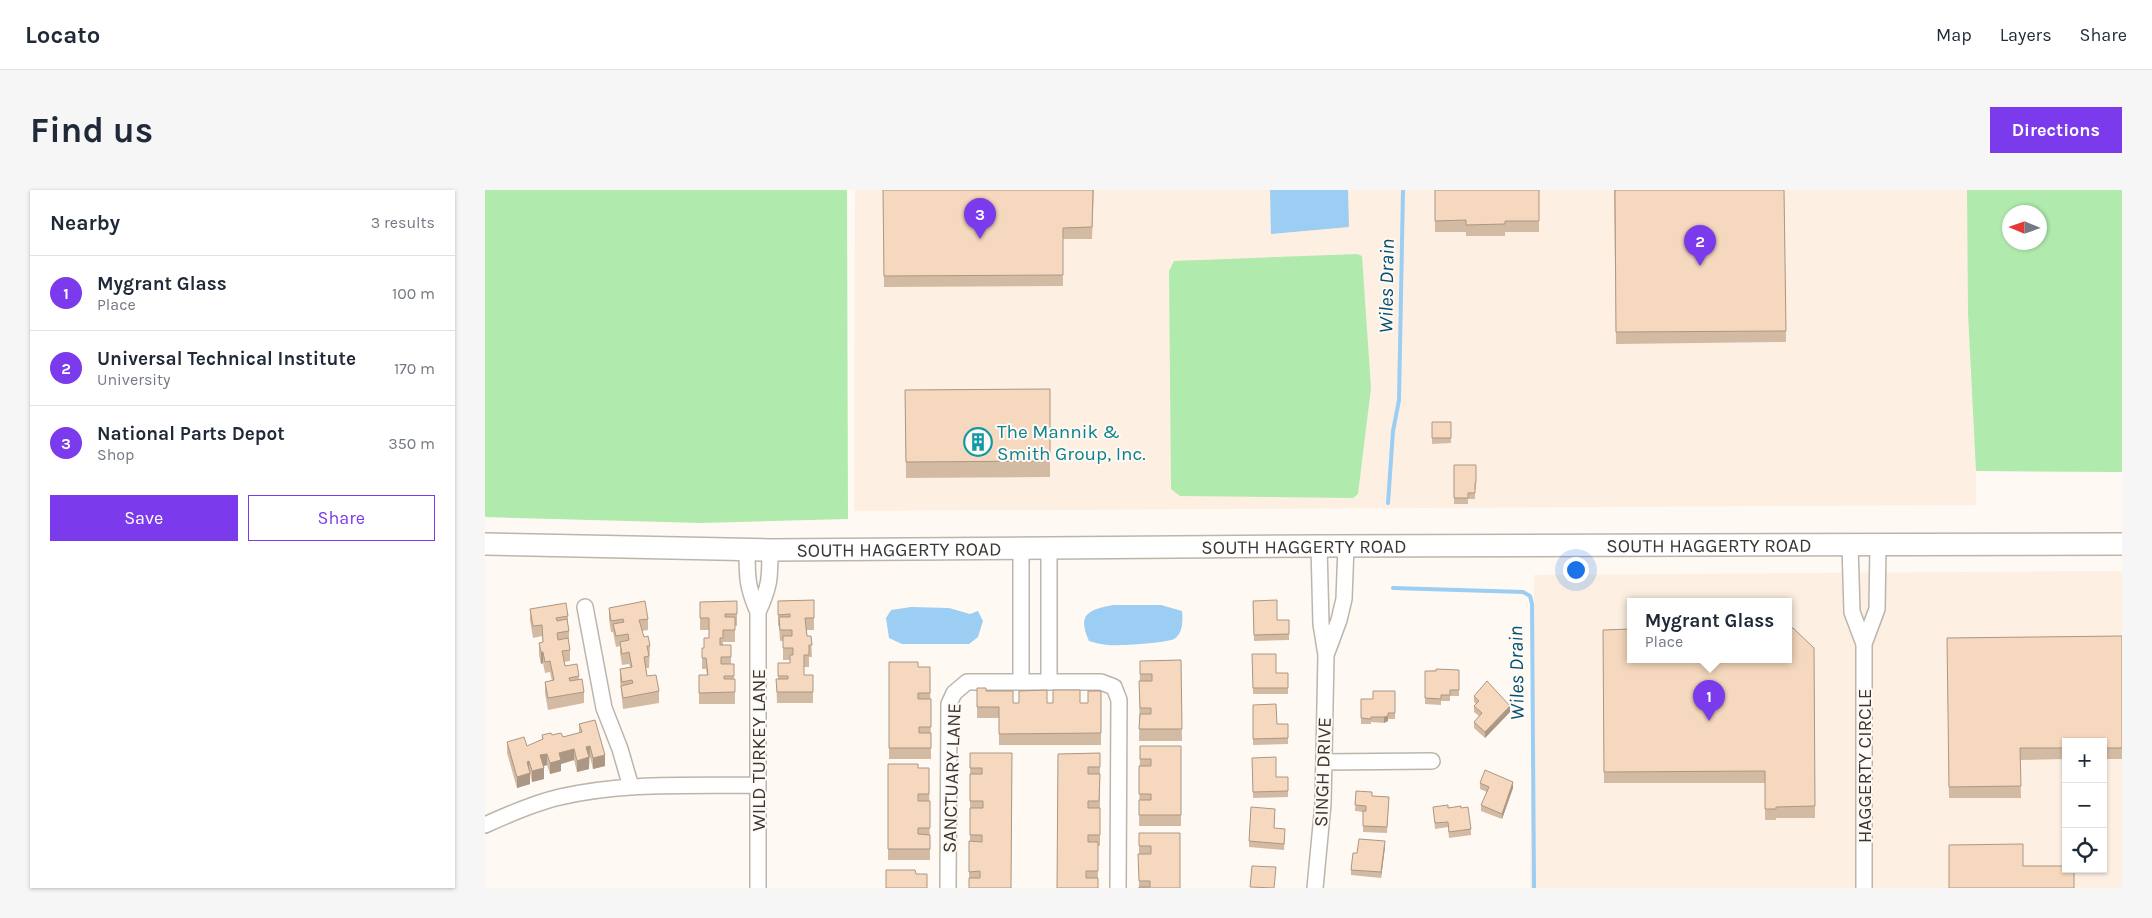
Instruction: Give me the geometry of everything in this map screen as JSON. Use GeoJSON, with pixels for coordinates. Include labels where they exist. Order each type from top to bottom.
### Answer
{"type":"FeatureCollection","features":[{"type":"Feature","properties":{"kind":"main road","name":"SOUTH HAGGERTY ROAD"},"geometry":{"type":"LineString","coordinates":[[485,544],[747,550],[1319,546],[2122,544]]}},
{"type":"Feature","properties":{"kind":"street","name":"HAGGERTY CIRCLE"},"geometry":{"type":"LineString","coordinates":[[1850,545],[1852,612],[1864,644]]}},
{"type":"Feature","properties":{"kind":"street","name":"HAGGERTY CIRCLE"},"geometry":{"type":"LineString","coordinates":[[1864,888],[1864,644],[1877,609],[1878,545]]}},
{"type":"Feature","properties":{"kind":"street","name":"SINGH DRIVE"},"geometry":{"type":"LineString","coordinates":[[1315,888],[1323,804],[1326,656],[1321,624],[1319,546]]}},
{"type":"Feature","properties":{"kind":"street","name":"SINGH DRIVE"},"geometry":{"type":"LineString","coordinates":[[1326,656],[1339,620],[1344,599],[1346,546]]}},
{"type":"Feature","properties":{"kind":"street"},"geometry":{"type":"LineString","coordinates":[[1021,548],[1035,682]]}},
{"type":"Feature","properties":{"kind":"street"},"geometry":{"type":"LineString","coordinates":[[1035,682],[1049,548]]}},
{"type":"Feature","properties":{"kind":"street","name":"WILD TURKEY LANE"},"geometry":{"type":"LineString","coordinates":[[747,550],[747,581],[749,592],[758,612],[758,888]]}},
{"type":"Feature","properties":{"kind":"street","name":"WILD TURKEY LANE"},"geometry":{"type":"LineString","coordinates":[[758,612],[770,581],[770,550]]}},
{"type":"Feature","properties":{"kind":"street"},"geometry":{"type":"LineString","coordinates":[[585,608],[604,708],[620,749],[631,787]]}},
{"type":"Feature","properties":{"kind":"street","name":"SANCTUARY LANE"},"geometry":{"type":"LineString","coordinates":[[948,888],[949,704],[954,693],[967,682],[1035,682]]}},
{"type":"Feature","properties":{"kind":"street"},"geometry":{"type":"LineString","coordinates":[[1035,682],[1101,682],[1114,687],[1119,700],[1118,888]]}},
{"type":"Feature","properties":{"kind":"street"},"geometry":{"type":"LineString","coordinates":[[1324,762],[1432,761]]}},
{"type":"Feature","properties":{"kind":"street"},"geometry":{"type":"LineString","coordinates":[[485,825],[512,813],[560,797],[631,787],[758,785]]}},
{"type":"Feature","properties":{"kind":"shaded area"},"geometry":{"type":"Polygon","coordinates":[[[855,190],[1976,190],[1976,505],[854,511],[855,190]]]}},
{"type":"Feature","properties":{"kind":"shaded area"},"geometry":{"type":"Polygon","coordinates":[[[2122,571],[2122,888],[1530,888],[1534,575],[2122,571]]]}},
{"type":"Feature","properties":{"kind":"green space"},"geometry":{"type":"Polygon","coordinates":[[[485,190],[847,190],[848,519],[702,523],[485,517],[485,190]]]}},
{"type":"Feature","properties":{"kind":"green space"},"geometry":{"type":"Polygon","coordinates":[[[1967,190],[2122,190],[2122,472],[1976,471],[1968,313],[1967,190]]]}},
{"type":"Feature","properties":{"kind":"green space"},"geometry":{"type":"Polygon","coordinates":[[[1357,254],[1362,256],[1371,388],[1358,494],[1353,498],[1180,496],[1171,489],[1169,271],[1174,261],[1357,254]]]}},
{"type":"Feature","properties":{"kind":"water"},"geometry":{"type":"Polygon","coordinates":[[[1270,190],[1348,190],[1349,227],[1271,234],[1270,190]]]}},
{"type":"Feature","properties":{"kind":"water"},"geometry":{"type":"Polygon","coordinates":[[[1113,605],[1161,605],[1182,611],[1181,630],[1174,639],[1152,643],[1108,645],[1089,641],[1084,625],[1087,615],[1091,611],[1113,605]]]}},
{"type":"Feature","properties":{"kind":"water"},"geometry":{"type":"Polygon","coordinates":[[[911,607],[949,608],[970,614],[978,611],[983,621],[978,637],[969,644],[902,644],[889,638],[886,618],[891,610],[911,607]]]}},
{"type":"Feature","properties":{"kind":"building"},"geometry":{"type":"Polygon","coordinates":[[[883,190],[1093,190],[1092,227],[1063,228],[1063,275],[884,276],[883,190]]]}},
{"type":"Feature","properties":{"kind":"building"},"geometry":{"type":"Polygon","coordinates":[[[1435,190],[1539,190],[1539,221],[1505,221],[1505,224],[1466,225],[1466,220],[1435,221],[1435,190]]]}},
{"type":"Feature","properties":{"kind":"building"},"geometry":{"type":"Polygon","coordinates":[[[1615,190],[1784,190],[1786,331],[1616,332],[1615,190]]]}},
{"type":"Feature","properties":{"kind":"building","name":"The Mannik & Smith Group, Inc."},"geometry":{"type":"Polygon","coordinates":[[[1050,389],[1050,461],[906,462],[905,390],[1050,389]]]}},
{"type":"Feature","properties":{"kind":"building"},"geometry":{"type":"Polygon","coordinates":[[[1432,422],[1451,422],[1451,438],[1432,438],[1432,422]]]}},
{"type":"Feature","properties":{"kind":"building"},"geometry":{"type":"Polygon","coordinates":[[[1454,465],[1476,465],[1475,493],[1468,493],[1468,498],[1454,498],[1454,465]]]}},
{"type":"Feature","properties":{"kind":"building"},"geometry":{"type":"Polygon","coordinates":[[[814,600],[814,618],[805,618],[807,636],[811,636],[812,645],[809,645],[809,655],[804,655],[804,675],[813,675],[813,692],[777,692],[776,679],[788,679],[788,676],[778,676],[778,663],[790,663],[790,655],[793,655],[793,648],[783,648],[783,636],[792,636],[792,630],[780,630],[779,617],[790,617],[790,614],[778,615],[778,601],[814,600]]]}},
{"type":"Feature","properties":{"kind":"building"},"geometry":{"type":"Polygon","coordinates":[[[1277,600],[1277,620],[1289,620],[1289,634],[1254,635],[1253,601],[1277,600]]]}},
{"type":"Feature","properties":{"kind":"building"},"geometry":{"type":"Polygon","coordinates":[[[645,601],[648,619],[639,620],[644,637],[648,636],[650,646],[647,646],[649,656],[644,657],[647,676],[656,675],[659,691],[623,698],[621,686],[633,683],[632,680],[622,682],[620,669],[632,667],[629,652],[622,654],[620,642],[629,640],[628,634],[616,636],[613,624],[624,622],[623,619],[611,621],[609,608],[645,601]]]}},
{"type":"Feature","properties":{"kind":"building"},"geometry":{"type":"Polygon","coordinates":[[[737,601],[737,614],[725,614],[725,617],[735,617],[735,630],[723,630],[723,638],[720,638],[720,645],[731,645],[731,657],[721,657],[721,664],[734,664],[734,676],[724,676],[724,679],[735,679],[735,692],[699,693],[699,675],[708,675],[706,658],[702,658],[702,648],[704,648],[704,638],[709,638],[709,618],[700,618],[700,602],[737,601]]]}},
{"type":"Feature","properties":{"kind":"building"},"geometry":{"type":"Polygon","coordinates":[[[566,603],[568,616],[556,618],[557,621],[567,619],[569,631],[557,633],[558,640],[568,638],[570,650],[562,651],[565,666],[577,664],[579,676],[569,678],[570,681],[582,679],[584,692],[548,698],[545,682],[554,680],[550,661],[545,662],[539,643],[543,642],[542,625],[533,626],[530,609],[566,603]]]}},
{"type":"Feature","properties":{"kind":"building"},"geometry":{"type":"Polygon","coordinates":[[[1792,628],[1814,648],[1815,806],[1765,809],[1765,771],[1604,772],[1603,630],[1627,629],[1627,663],[1792,663],[1792,628]]]}},
{"type":"Feature","properties":{"kind":"building"},"geometry":{"type":"Polygon","coordinates":[[[2122,636],[2122,748],[2107,748],[2107,738],[2062,738],[2062,748],[2020,748],[2021,786],[1949,787],[1947,638],[2122,636]]]}},
{"type":"Feature","properties":{"kind":"building"},"geometry":{"type":"Polygon","coordinates":[[[1252,654],[1276,654],[1276,673],[1288,673],[1288,688],[1253,688],[1252,654]]]}},
{"type":"Feature","properties":{"kind":"building"},"geometry":{"type":"Polygon","coordinates":[[[1181,660],[1182,729],[1139,729],[1140,714],[1151,714],[1151,708],[1140,708],[1139,681],[1152,681],[1152,674],[1140,674],[1140,661],[1181,660]]]}},
{"type":"Feature","properties":{"kind":"building"},"geometry":{"type":"Polygon","coordinates":[[[889,662],[918,662],[918,667],[930,667],[930,693],[918,693],[918,699],[931,699],[931,727],[919,727],[919,733],[931,733],[931,748],[889,748],[889,662]]]}},
{"type":"Feature","properties":{"kind":"building"},"geometry":{"type":"Polygon","coordinates":[[[1436,669],[1459,670],[1459,690],[1450,690],[1450,695],[1441,695],[1441,699],[1425,698],[1425,671],[1436,671],[1436,669]]]}},
{"type":"Feature","properties":{"kind":"building"},"geometry":{"type":"Polygon","coordinates":[[[1487,681],[1510,706],[1485,732],[1474,722],[1482,713],[1474,706],[1479,701],[1474,696],[1487,681]]]}},
{"type":"Feature","properties":{"kind":"building"},"geometry":{"type":"Polygon","coordinates":[[[977,688],[986,688],[986,691],[1013,691],[1013,703],[1019,703],[1019,691],[1047,690],[1047,703],[1053,703],[1053,690],[1080,690],[1080,703],[1088,703],[1088,691],[1101,691],[1101,733],[999,734],[999,707],[977,707],[977,688]]]}},
{"type":"Feature","properties":{"kind":"building"},"geometry":{"type":"Polygon","coordinates":[[[1373,691],[1395,691],[1395,713],[1388,713],[1388,716],[1384,717],[1371,717],[1371,719],[1361,718],[1361,699],[1373,699],[1373,691]]]}},
{"type":"Feature","properties":{"kind":"building"},"geometry":{"type":"Polygon","coordinates":[[[1276,704],[1277,724],[1288,724],[1288,738],[1253,739],[1253,705],[1276,704]]]}},
{"type":"Feature","properties":{"kind":"building"},"geometry":{"type":"Polygon","coordinates":[[[595,720],[605,755],[593,758],[590,746],[586,747],[589,757],[577,761],[574,749],[559,753],[561,760],[550,763],[547,754],[540,755],[544,768],[532,771],[529,761],[527,762],[530,773],[517,777],[507,742],[524,737],[527,746],[543,739],[542,735],[561,733],[563,737],[582,732],[579,724],[595,720]]]}},
{"type":"Feature","properties":{"kind":"building"},"geometry":{"type":"Polygon","coordinates":[[[1140,746],[1181,746],[1181,815],[1139,815],[1139,800],[1151,800],[1151,794],[1139,794],[1139,766],[1151,766],[1151,759],[1140,759],[1140,746]]]}},
{"type":"Feature","properties":{"kind":"building"},"geometry":{"type":"Polygon","coordinates":[[[970,753],[1012,753],[1011,888],[969,888],[969,878],[980,878],[980,871],[969,872],[969,841],[982,842],[982,835],[970,835],[970,808],[983,808],[983,801],[970,801],[970,774],[982,774],[982,768],[970,768],[970,753]]]}},
{"type":"Feature","properties":{"kind":"building"},"geometry":{"type":"Polygon","coordinates":[[[1100,753],[1100,767],[1088,767],[1088,774],[1100,774],[1099,801],[1088,801],[1088,808],[1100,808],[1100,835],[1088,835],[1088,842],[1098,842],[1098,871],[1086,871],[1086,878],[1098,878],[1098,888],[1057,888],[1058,754],[1100,753]]]}},
{"type":"Feature","properties":{"kind":"building"},"geometry":{"type":"Polygon","coordinates":[[[1276,757],[1276,777],[1288,777],[1288,791],[1253,792],[1252,758],[1276,757]]]}},
{"type":"Feature","properties":{"kind":"building"},"geometry":{"type":"Polygon","coordinates":[[[888,764],[918,764],[918,768],[929,768],[929,794],[918,794],[918,801],[930,801],[930,828],[918,828],[918,834],[930,835],[930,849],[888,849],[888,764]]]}},
{"type":"Feature","properties":{"kind":"building"},"geometry":{"type":"Polygon","coordinates":[[[1485,770],[1513,782],[1502,814],[1481,805],[1489,787],[1480,783],[1485,770]]]}},
{"type":"Feature","properties":{"kind":"building"},"geometry":{"type":"Polygon","coordinates":[[[1356,791],[1372,792],[1372,796],[1389,797],[1387,827],[1363,826],[1363,811],[1366,811],[1366,806],[1355,805],[1356,791]]]}},
{"type":"Feature","properties":{"kind":"building"},"geometry":{"type":"Polygon","coordinates":[[[1448,805],[1448,808],[1468,807],[1471,829],[1449,832],[1448,822],[1435,823],[1433,807],[1448,805]]]}},
{"type":"Feature","properties":{"kind":"building"},"geometry":{"type":"Polygon","coordinates":[[[1251,807],[1275,809],[1274,828],[1285,829],[1284,844],[1249,841],[1251,807]]]}},
{"type":"Feature","properties":{"kind":"building"},"geometry":{"type":"Polygon","coordinates":[[[1139,833],[1180,833],[1180,888],[1139,888],[1150,887],[1150,881],[1139,881],[1138,854],[1151,854],[1151,846],[1139,846],[1139,833]]]}},
{"type":"Feature","properties":{"kind":"building"},"geometry":{"type":"Polygon","coordinates":[[[1359,839],[1385,841],[1381,872],[1351,870],[1353,853],[1357,853],[1359,839]]]}},
{"type":"Feature","properties":{"kind":"building"},"geometry":{"type":"Polygon","coordinates":[[[2023,844],[2023,866],[2062,866],[2062,873],[2074,873],[2074,888],[1949,888],[1949,845],[2023,844]]]}},
{"type":"Feature","properties":{"kind":"building"},"geometry":{"type":"Polygon","coordinates":[[[1252,866],[1276,867],[1274,888],[1250,887],[1252,866]]]}},
{"type":"Feature","properties":{"kind":"building"},"geometry":{"type":"Polygon","coordinates":[[[886,870],[915,870],[916,874],[927,874],[927,888],[886,888],[886,870]]]}},
{"type":"Feature","properties":{"kind":"waterway","name":"Wiles Drain"},"geometry":{"type":"LineString","coordinates":[[1388,503],[1393,431],[1399,400],[1403,190]]}},
{"type":"Feature","properties":{"kind":"waterway","name":"Wiles Drain"},"geometry":{"type":"LineString","coordinates":[[1393,588],[1523,592],[1530,596],[1532,604],[1534,888]]}},
{"type":"Feature","properties":{"kind":"place","name":"National Parts Depot"},"geometry":{"type":"Point","coordinates":[980,239]}},
{"type":"Feature","properties":{"kind":"place","name":"Universal Technical Institute"},"geometry":{"type":"Point","coordinates":[1700,266]}},
{"type":"Feature","properties":{"kind":"place","name":"The Mannik & Smith Group, Inc."},"geometry":{"type":"Point","coordinates":[978,442]}},
{"type":"Feature","properties":{"kind":"place","name":"Mygrant Glass"},"geometry":{"type":"Point","coordinates":[1709,721]}}]}
